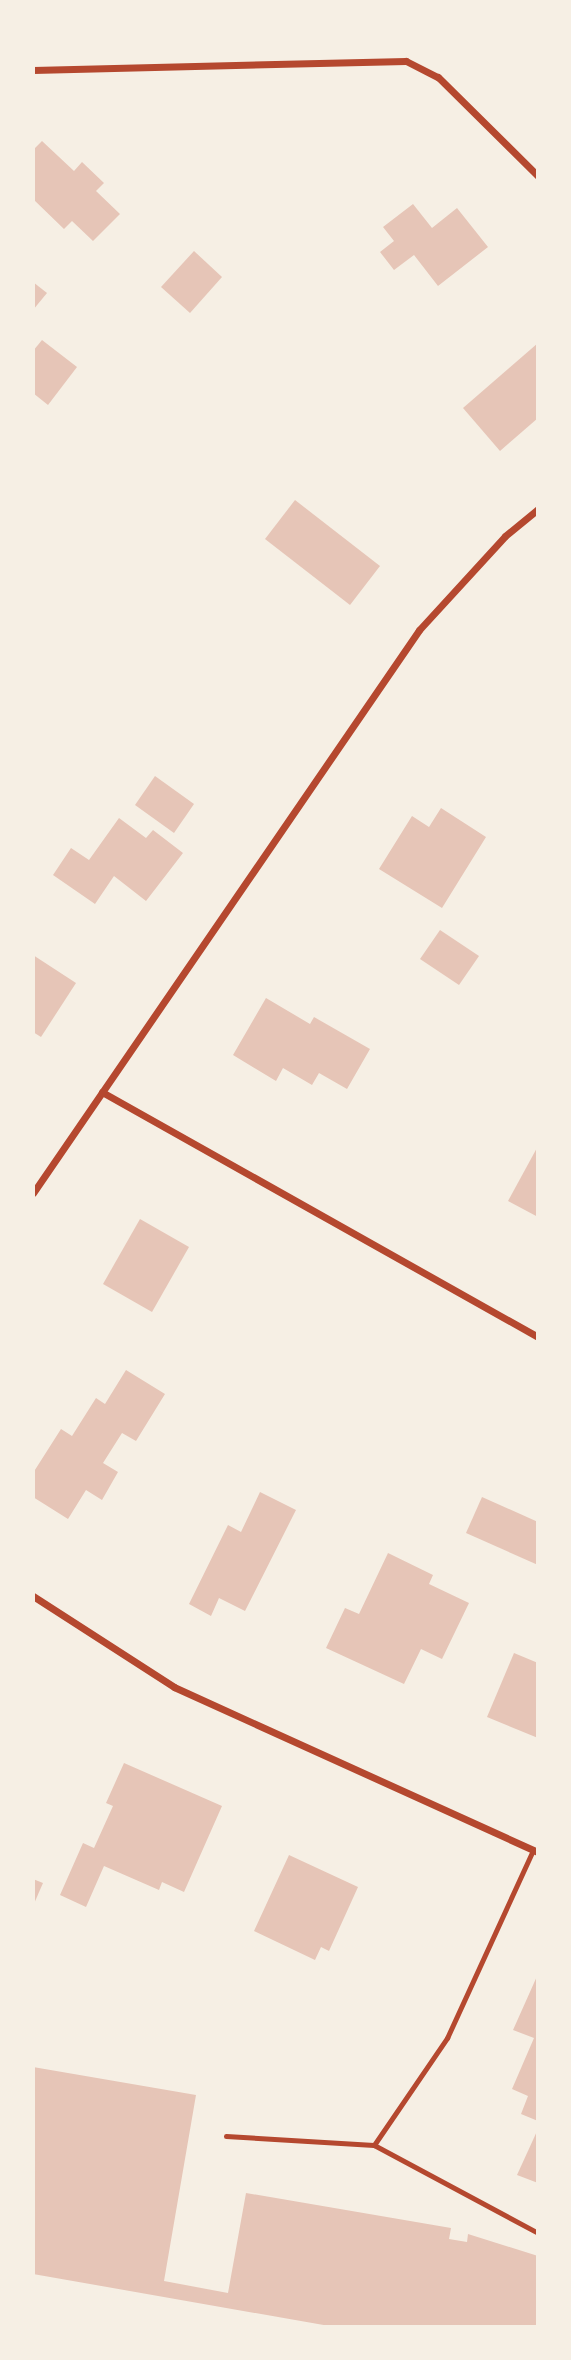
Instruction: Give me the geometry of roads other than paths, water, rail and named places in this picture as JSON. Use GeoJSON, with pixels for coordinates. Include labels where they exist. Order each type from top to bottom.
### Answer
{"type":"FeatureCollection","features":[{"type":"Feature","properties":{"kind":"street"},"geometry":{"type":"LineString","coordinates":[[33,69],[406,61],[438,77],[538,176]]}},
{"type":"Feature","properties":{"kind":"street"},"geometry":{"type":"LineString","coordinates":[[33,1193],[419,630],[505,536],[538,509]]}},
{"type":"Feature","properties":{"kind":"street"},"geometry":{"type":"LineString","coordinates":[[102,1091],[538,1337]]}},
{"type":"Feature","properties":{"kind":"street"},"geometry":{"type":"LineString","coordinates":[[33,1596],[174,1687],[536,1851]]}},
{"type":"Feature","properties":{"kind":"lane"},"geometry":{"type":"LineString","coordinates":[[374,2145],[447,2038],[536,1851]]}},
{"type":"Feature","properties":{"kind":"lane"},"geometry":{"type":"LineString","coordinates":[[226,2136],[374,2145],[538,2233]]}}]}
